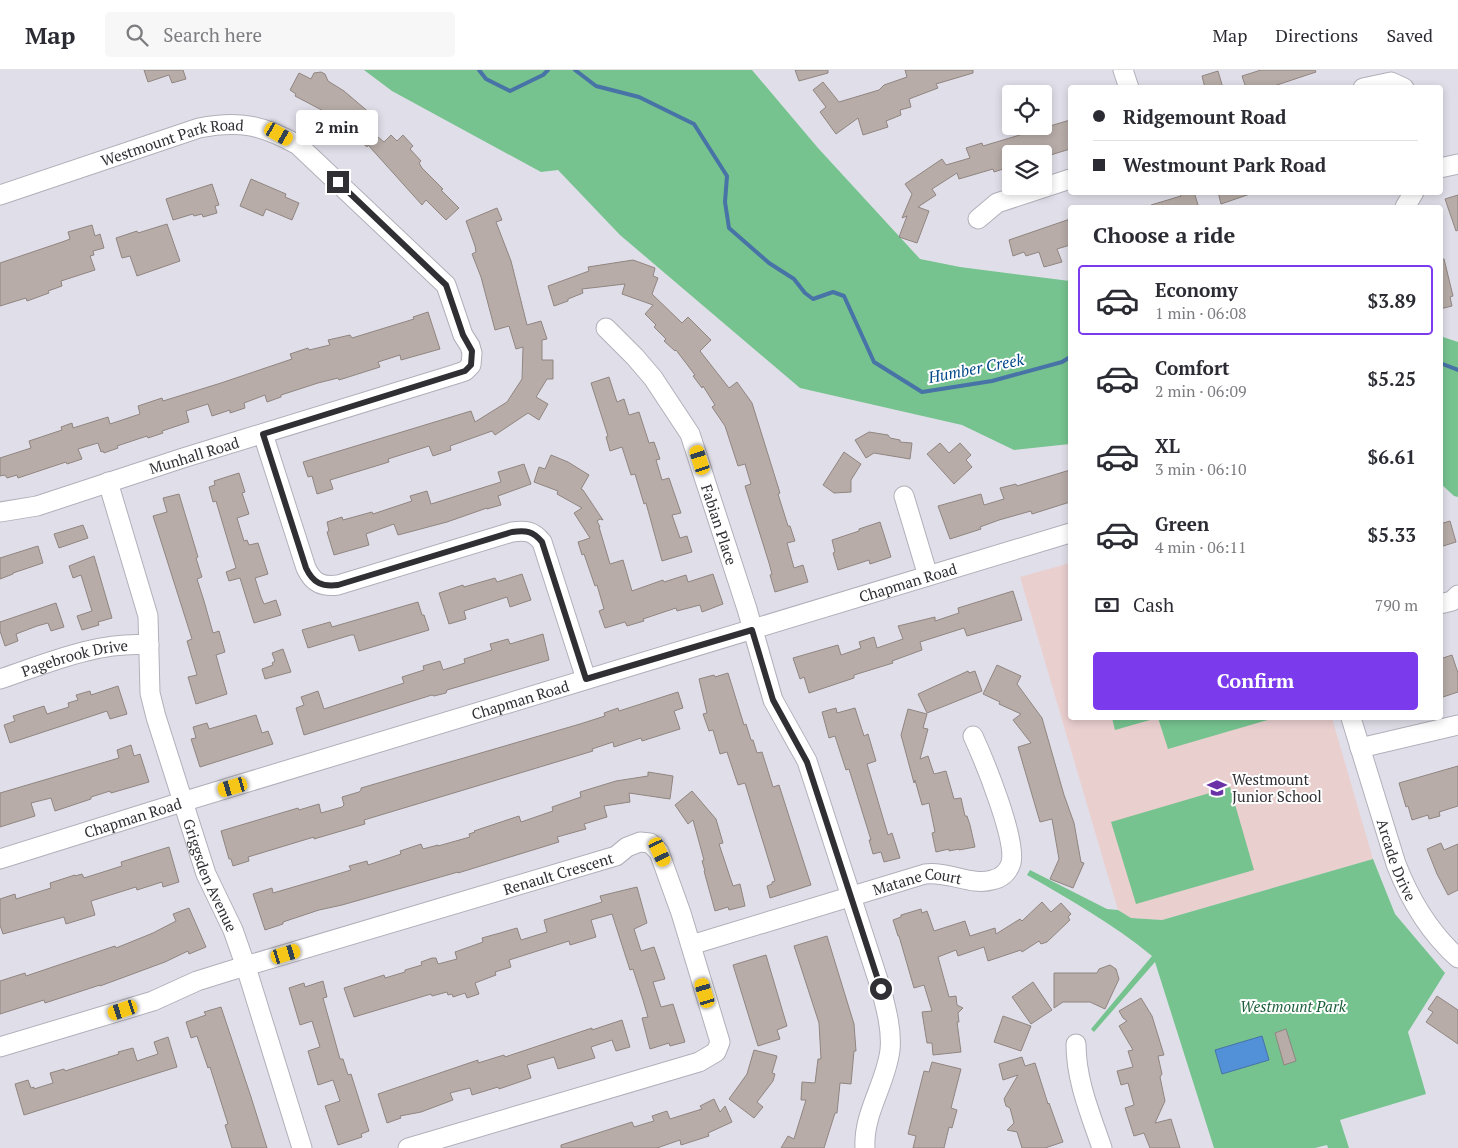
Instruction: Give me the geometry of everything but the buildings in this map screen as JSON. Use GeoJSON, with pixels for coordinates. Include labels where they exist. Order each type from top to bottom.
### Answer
{"type":"FeatureCollection","features":[{"type":"Feature","properties":{"kind":"street"},"geometry":{"type":"LineString","coordinates":[[1123,70],[1128,85]]}},
{"type":"Feature","properties":{"kind":"street"},"geometry":{"type":"LineString","coordinates":[[1376,85],[1390,82],[1397,85]]}},
{"type":"Feature","properties":{"kind":"street","name":"Westmount Park Road"},"geometry":{"type":"LineString","coordinates":[[0,195],[199,128],[220,124],[243,124],[261,127],[279,134],[298,145],[446,285],[463,335],[470,346],[471,365]]}},
{"type":"Feature","properties":{"kind":"street"},"geometry":{"type":"LineString","coordinates":[[978,219],[997,203],[1068,180]]}},
{"type":"Feature","properties":{"kind":"street","name":"Fabian Place"},"geometry":{"type":"LineString","coordinates":[[606,328],[636,357],[653,378],[690,434],[773,700],[807,762],[881,989],[887,1011],[890,1050],[886,1068],[865,1129],[865,1148]]}},
{"type":"Feature","properties":{"kind":"street","name":"Munhall Road"},"geometry":{"type":"LineString","coordinates":[[0,512],[37,506],[108,482],[456,374],[465,371],[471,365]]}},
{"type":"Feature","properties":{"kind":"street"},"geometry":{"type":"LineString","coordinates":[[263,434],[310,578],[318,584],[338,585],[512,532],[529,531],[542,542],[586,679]]}},
{"type":"Feature","properties":{"kind":"street","name":"Griggsden Avenue"},"geometry":{"type":"LineString","coordinates":[[108,482],[148,616],[150,694],[182,802],[206,874],[233,930],[246,967],[302,1148]]}},
{"type":"Feature","properties":{"kind":"street"},"geometry":{"type":"LineString","coordinates":[[904,496],[928,576]]}},
{"type":"Feature","properties":{"kind":"street","name":"Chapman Road"},"geometry":{"type":"LineString","coordinates":[[0,859],[1068,534]]}},
{"type":"Feature","properties":{"kind":"street"},"geometry":{"type":"LineString","coordinates":[[1443,603],[1452,601],[1458,595]]}},
{"type":"Feature","properties":{"kind":"street","name":"Pagebrook Drive"},"geometry":{"type":"LineString","coordinates":[[0,679],[100,648],[132,644],[149,645]]}},
{"type":"Feature","properties":{"kind":"street"},"geometry":{"type":"LineString","coordinates":[[1352,720],[1360,748],[1458,726]]}},
{"type":"Feature","properties":{"kind":"street","name":"Matane Court"},"geometry":{"type":"LineString","coordinates":[[691,945],[925,874],[940,873],[987,882],[1002,876],[1008,871],[1012,856],[1009,838],[986,765],[973,736]]}},
{"type":"Feature","properties":{"kind":"street","name":"Arcade Drive"},"geometry":{"type":"LineString","coordinates":[[1360,748],[1404,885],[1429,926],[1458,958]]}},
{"type":"Feature","properties":{"kind":"street","name":"Renault Crescent"},"geometry":{"type":"LineString","coordinates":[[0,1047],[153,1000],[197,982],[616,856],[633,844],[645,842],[656,847],[664,863],[691,945],[720,1042],[716,1052],[699,1062],[408,1148]]}},
{"type":"Feature","properties":{"kind":"street"},"geometry":{"type":"LineString","coordinates":[[1076,1044],[1080,1084],[1102,1148]]}},
{"type":"Feature","properties":{"kind":"shaded area","name":"Westmount Junior School"},"geometry":{"type":"Polygon","coordinates":[[[1068,564],[1068,720],[1333,720],[1373,859],[1162,920],[1131,918],[1118,910],[1020,577],[1068,564]]]}},
{"type":"Feature","properties":{"kind":"green space"},"geometry":{"type":"Polygon","coordinates":[[[364,70],[752,70],[818,148],[920,259],[960,267],[1068,281],[1068,444],[1014,450],[962,425],[800,388],[620,235],[558,170],[541,172],[392,91],[364,70]]]}},
{"type":"Feature","properties":{"kind":"green space"},"geometry":{"type":"Polygon","coordinates":[[[1443,337],[1458,342],[1458,497],[1454,496],[1443,486],[1443,337]]]}},
{"type":"Feature","properties":{"kind":"green space"},"geometry":{"type":"Polygon","coordinates":[[[1112,720],[1150,720],[1115,730],[1112,720]]]}},
{"type":"Feature","properties":{"kind":"green space"},"geometry":{"type":"Polygon","coordinates":[[[1159,720],[1268,720],[1168,749],[1159,720]]]}},
{"type":"Feature","properties":{"kind":"green space"},"geometry":{"type":"Polygon","coordinates":[[[1230,787],[1254,870],[1136,904],[1111,822],[1230,787]]]}},
{"type":"Feature","properties":{"kind":"green space","name":"Westmount Park"},"geometry":{"type":"Polygon","coordinates":[[[1373,859],[1395,914],[1445,973],[1408,1032],[1426,1094],[1340,1120],[1349,1148],[1328,1148],[1327,1145],[1315,1148],[1214,1148],[1155,962],[1094,1032],[1091,1029],[1152,956],[1107,923],[1027,875],[1030,870],[1107,909],[1118,910],[1131,918],[1162,920],[1373,859]]]}},
{"type":"Feature","properties":{"kind":"water"},"geometry":{"type":"Polygon","coordinates":[[[1262,1036],[1269,1060],[1222,1074],[1215,1050],[1262,1036]]]}},
{"type":"Feature","properties":{"kind":"waterway","name":"Humber Creek"},"geometry":{"type":"LineString","coordinates":[[479,70],[486,79],[510,91],[543,75],[548,70]]}},
{"type":"Feature","properties":{"kind":"waterway","name":"Humber Creek"},"geometry":{"type":"LineString","coordinates":[[575,70],[596,86],[639,97],[694,124],[727,176],[725,202],[729,228],[769,263],[794,279],[805,293],[813,299],[833,292],[844,296],[874,362],[922,392],[992,381],[1062,362],[1068,358]]}},
{"type":"Feature","properties":{"kind":"waterway","name":"Humber Creek"},"geometry":{"type":"LineString","coordinates":[[1443,364],[1458,370]]}},
{"type":"Feature","properties":{"kind":"place","name":"Westmount Junior School"},"geometry":{"type":"Point","coordinates":[1217,788]}},
{"type":"Feature","properties":{"kind":"route"},"geometry":{"type":"LineString","coordinates":[[338,182],[446,285],[463,335],[472,351],[472,359],[471,365],[465,371],[263,434],[310,578],[318,584],[338,585],[521,530],[529,531],[536,535],[542,542],[586,679],[752,630],[773,700],[807,762],[881,989]]}}]}
